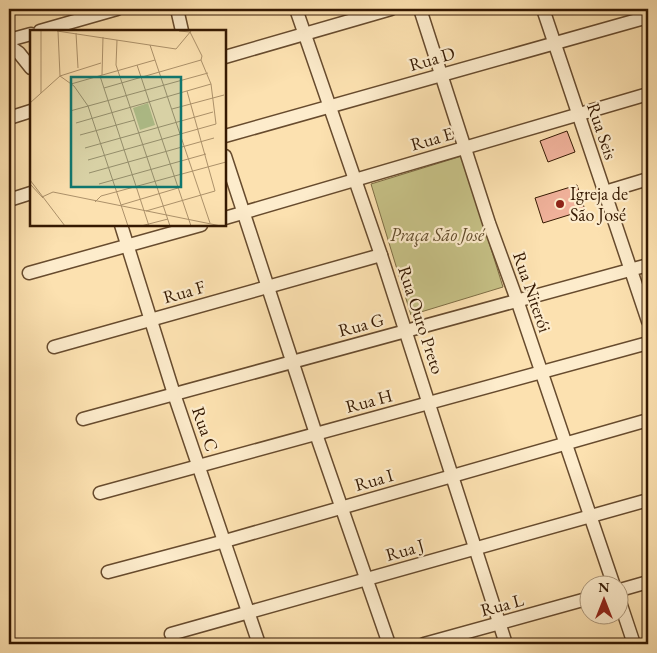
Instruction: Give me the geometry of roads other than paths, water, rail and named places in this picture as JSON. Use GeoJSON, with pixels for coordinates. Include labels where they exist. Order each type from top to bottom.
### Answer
{"type":"FeatureCollection","features":[{"type":"Feature","properties":{"kind":"street"},"geometry":{"type":"LineString","coordinates":[[44,30],[117,9]]}},
{"type":"Feature","properties":{"kind":"street"},"geometry":{"type":"LineString","coordinates":[[177,9],[182,30]]}},
{"type":"Feature","properties":{"kind":"street","name":"Rua Ouro Preto"},"geometry":{"type":"LineString","coordinates":[[296,9],[356,179],[506,644]]}},
{"type":"Feature","properties":{"kind":"street"},"geometry":{"type":"LineString","coordinates":[[226,57],[390,9]]}},
{"type":"Feature","properties":{"kind":"street","name":"Rua Niterói"},"geometry":{"type":"LineString","coordinates":[[420,9],[489,223],[611,576]]}},
{"type":"Feature","properties":{"kind":"street","name":"Rua Seis"},"geometry":{"type":"LineString","coordinates":[[543,9],[648,321]]}},
{"type":"Feature","properties":{"kind":"street","name":"Rua D"},"geometry":{"type":"LineString","coordinates":[[226,136],[648,18]]}},
{"type":"Feature","properties":{"kind":"street"},"geometry":{"type":"LineString","coordinates":[[9,40],[30,34]]}},
{"type":"Feature","properties":{"kind":"street"},"geometry":{"type":"LineString","coordinates":[[9,46],[19,53],[30,67]]}},
{"type":"Feature","properties":{"kind":"street","name":"Rua E"},"geometry":{"type":"LineString","coordinates":[[226,218],[648,94]]}},
{"type":"Feature","properties":{"kind":"street"},"geometry":{"type":"LineString","coordinates":[[9,118],[30,111]]}},
{"type":"Feature","properties":{"kind":"street"},"geometry":{"type":"LineString","coordinates":[[226,159],[316,434],[389,644]]}},
{"type":"Feature","properties":{"kind":"street"},"geometry":{"type":"LineString","coordinates":[[605,192],[648,179]]}},
{"type":"Feature","properties":{"kind":"street"},"geometry":{"type":"LineString","coordinates":[[9,200],[30,193]]}},
{"type":"Feature","properties":{"kind":"street","name":"Rua C"},"geometry":{"type":"LineString","coordinates":[[121,226],[174,394],[258,644]]}},
{"type":"Feature","properties":{"kind":"street"},"geometry":{"type":"LineString","coordinates":[[28,273],[128,247],[198,226]]}},
{"type":"Feature","properties":{"kind":"street","name":"Rua F"},"geometry":{"type":"LineString","coordinates":[[54,347],[381,255]]}},
{"type":"Feature","properties":{"kind":"street","name":"Rua G"},"geometry":{"type":"LineString","coordinates":[[83,419],[648,265]]}},
{"type":"Feature","properties":{"kind":"street","name":"Rua H"},"geometry":{"type":"LineString","coordinates":[[100,493],[648,343]]}},
{"type":"Feature","properties":{"kind":"street","name":"Rua I"},"geometry":{"type":"LineString","coordinates":[[108,572],[224,541],[648,420]]}},
{"type":"Feature","properties":{"kind":"street","name":"Rua J"},"geometry":{"type":"LineString","coordinates":[[171,634],[247,611],[648,500]]}},
{"type":"Feature","properties":{"kind":"street"},"geometry":{"type":"LineString","coordinates":[[630,587],[648,582]]}},
{"type":"Feature","properties":{"kind":"street","name":"Rua L"},"geometry":{"type":"LineString","coordinates":[[424,644],[580,601]]}},
{"type":"Feature","properties":{"kind":"street"},"geometry":{"type":"LineString","coordinates":[[628,626],[634,644]]}},
{"type":"Feature","properties":{"kind":"place","name":"Igreja de São José"},"geometry":{"type":"Point","coordinates":[560,204]}},
{"type":"Feature","properties":{"kind":"park label","name":"Praça São José"},"geometry":{"type":"Point","coordinates":[437,235]}}]}
